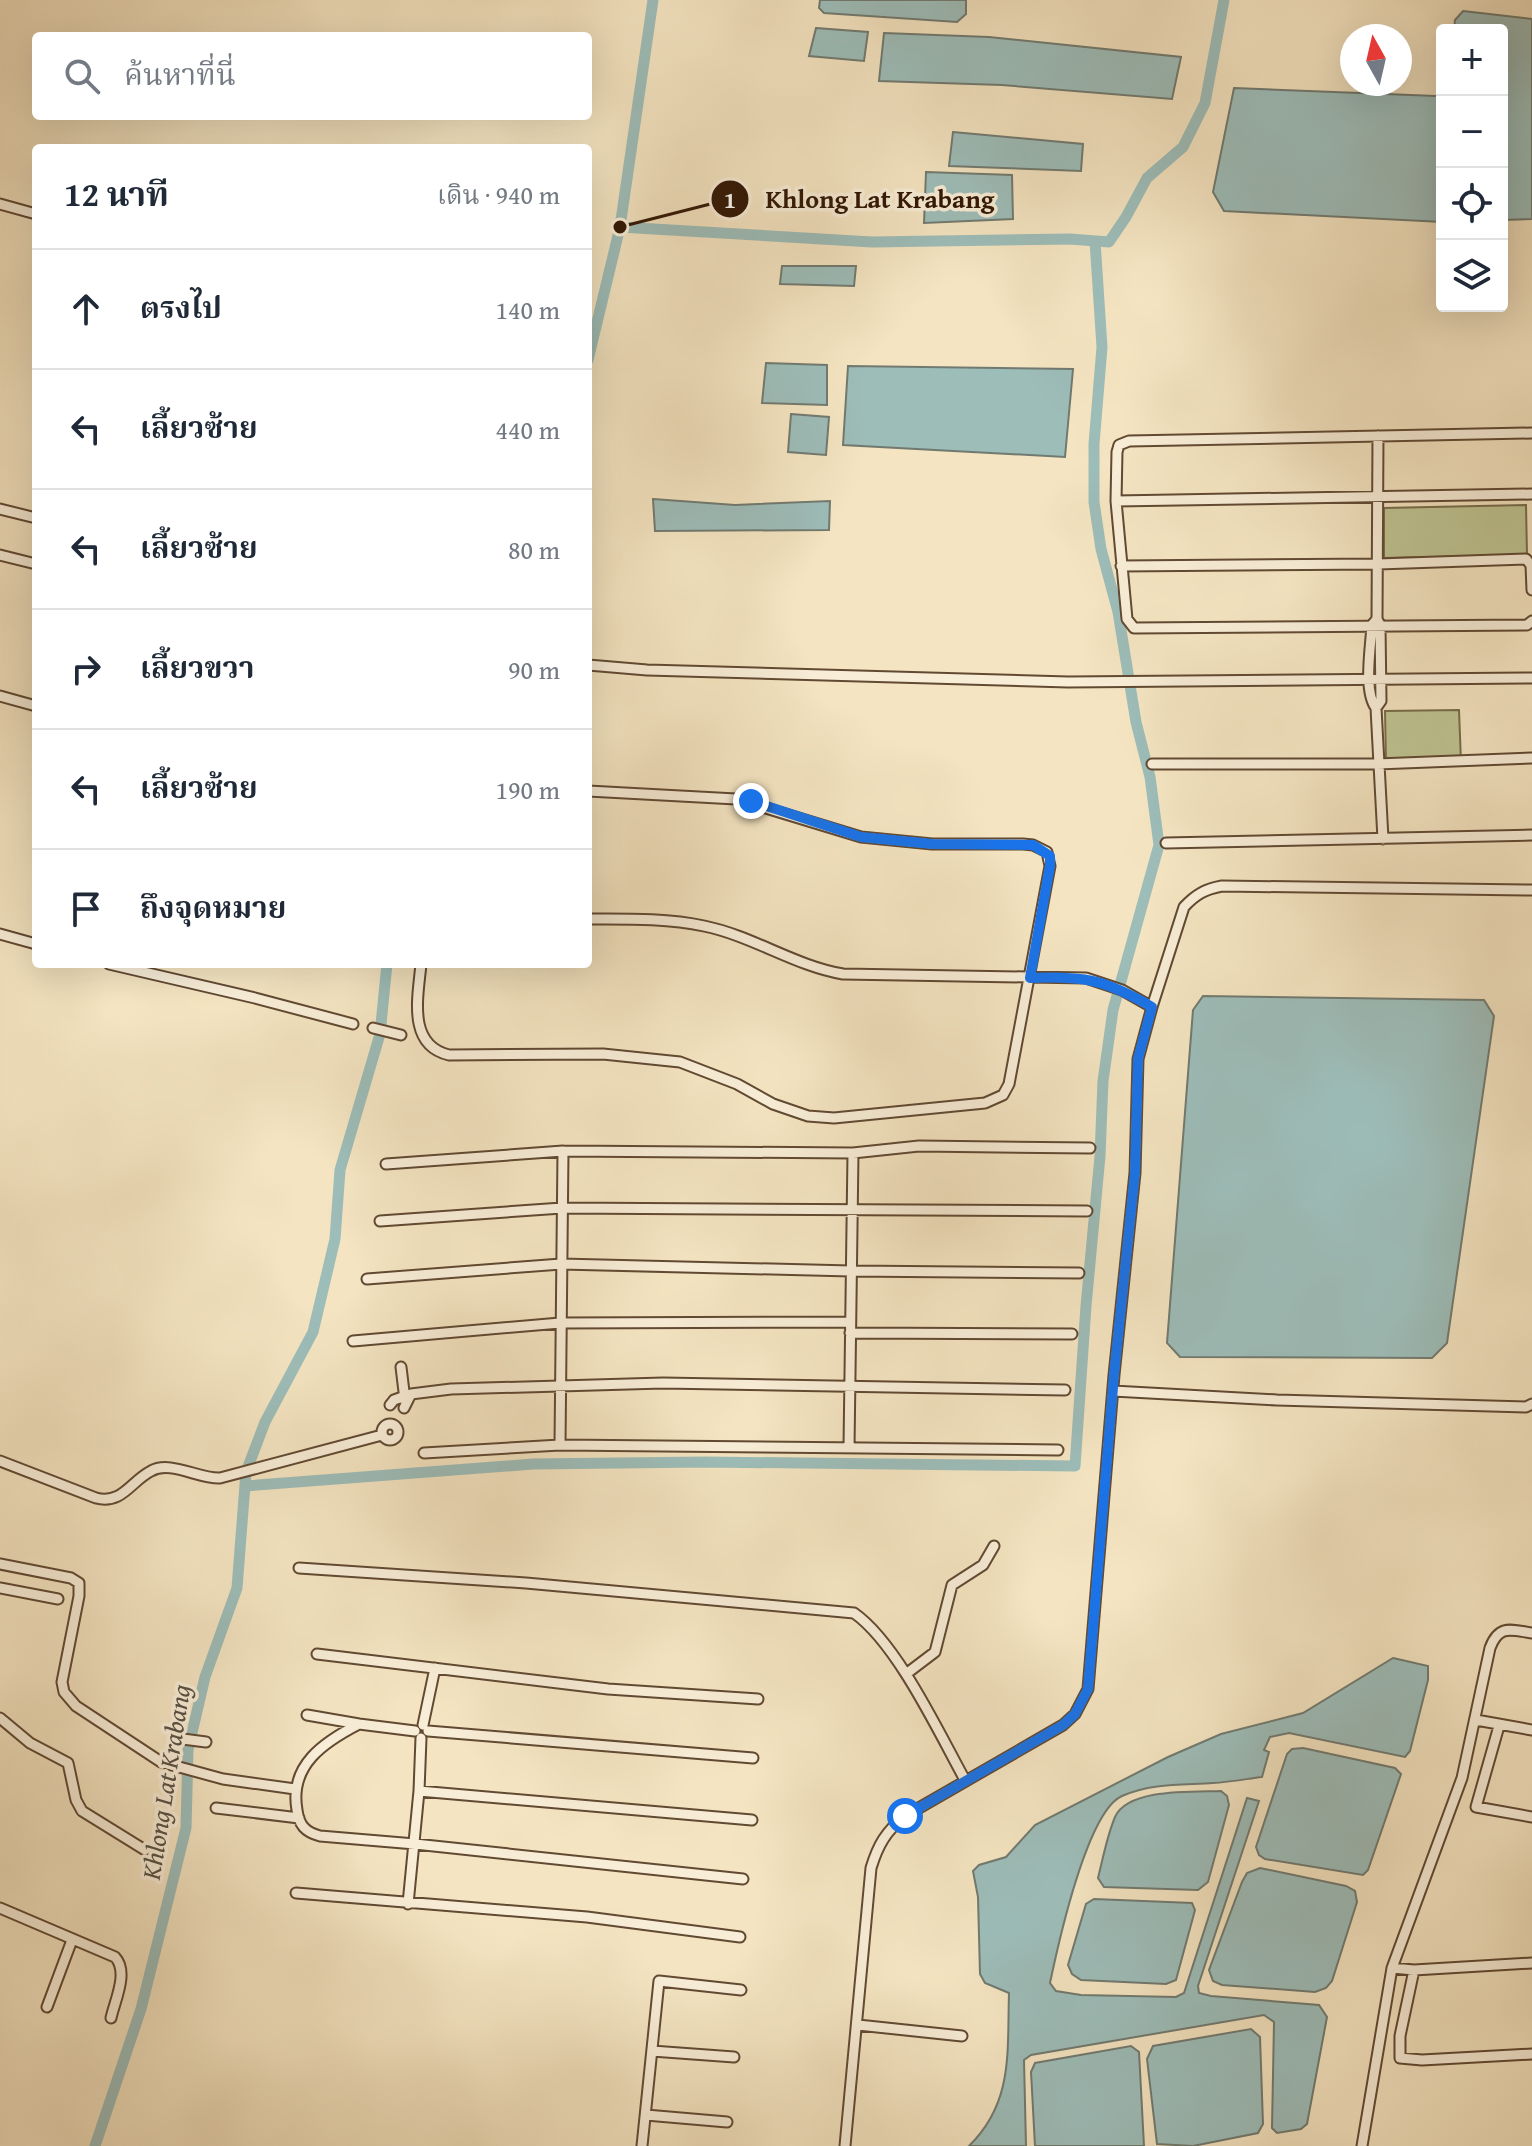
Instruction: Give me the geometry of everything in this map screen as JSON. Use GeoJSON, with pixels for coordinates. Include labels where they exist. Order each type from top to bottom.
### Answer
{"type":"FeatureCollection","features":[{"type":"Feature","properties":{"kind":"street"},"geometry":{"type":"LineString","coordinates":[[0,204],[32,213]]}},
{"type":"Feature","properties":{"kind":"street"},"geometry":{"type":"LineString","coordinates":[[1532,433],[1129,441],[1119,445],[1117,452],[1116,501],[1127,619],[1134,628],[1376,623],[1527,625],[1532,621]]}},
{"type":"Feature","properties":{"kind":"street"},"geometry":{"type":"LineString","coordinates":[[1378,436],[1378,564],[1370,679],[1371,701],[1376,708],[1383,839]]}},
{"type":"Feature","properties":{"kind":"street"},"geometry":{"type":"LineString","coordinates":[[1116,501],[1532,494]]}},
{"type":"Feature","properties":{"kind":"street"},"geometry":{"type":"LineString","coordinates":[[0,509],[32,517]]}},
{"type":"Feature","properties":{"kind":"street"},"geometry":{"type":"LineString","coordinates":[[0,555],[32,563]]}},
{"type":"Feature","properties":{"kind":"street"},"geometry":{"type":"LineString","coordinates":[[1121,566],[1378,564],[1526,559],[1531,565],[1532,590]]}},
{"type":"Feature","properties":{"kind":"street"},"geometry":{"type":"LineString","coordinates":[[1376,623],[1381,679],[1381,701],[1376,708]]}},
{"type":"Feature","properties":{"kind":"street"},"geometry":{"type":"LineString","coordinates":[[592,665],[647,670],[1068,682],[1532,678]]}},
{"type":"Feature","properties":{"kind":"street"},"geometry":{"type":"LineString","coordinates":[[0,696],[32,705]]}},
{"type":"Feature","properties":{"kind":"street"},"geometry":{"type":"LineString","coordinates":[[1152,764],[1377,764],[1532,758]]}},
{"type":"Feature","properties":{"kind":"street"},"geometry":{"type":"LineString","coordinates":[[421,968],[418,996],[423,1038],[436,1052],[449,1055],[603,1054],[680,1062],[737,1084],[773,1104],[808,1116],[834,1118],[985,1103],[1003,1095],[1009,1084],[1050,866],[1050,856],[1041,848],[1023,844],[932,844],[861,837],[736,799],[592,791]]}},
{"type":"Feature","properties":{"kind":"street"},"geometry":{"type":"LineString","coordinates":[[1166,843],[1532,835]]}},
{"type":"Feature","properties":{"kind":"street"},"geometry":{"type":"LineString","coordinates":[[845,2146],[871,1868],[885,1833],[905,1816],[1063,1725],[1075,1714],[1088,1689],[1135,1173],[1138,1059],[1184,907],[1207,889],[1222,886],[1532,890]]}},
{"type":"Feature","properties":{"kind":"street"},"geometry":{"type":"LineString","coordinates":[[592,919],[635,919],[705,926],[821,970],[843,974],[1067,977],[1106,983],[1152,1007]]}},
{"type":"Feature","properties":{"kind":"street"},"geometry":{"type":"LineString","coordinates":[[0,934],[32,943]]}},
{"type":"Feature","properties":{"kind":"street"},"geometry":{"type":"LineString","coordinates":[[126,968],[353,1024]]}},
{"type":"Feature","properties":{"kind":"street"},"geometry":{"type":"LineString","coordinates":[[373,1028],[401,1035]]}},
{"type":"Feature","properties":{"kind":"street"},"geometry":{"type":"LineString","coordinates":[[386,1164],[563,1151],[853,1153],[919,1146],[1090,1148]]}},
{"type":"Feature","properties":{"kind":"street"},"geometry":{"type":"LineString","coordinates":[[560,1445],[563,1151]]}},
{"type":"Feature","properties":{"kind":"street"},"geometry":{"type":"LineString","coordinates":[[849,1448],[853,1153]]}},
{"type":"Feature","properties":{"kind":"street"},"geometry":{"type":"LineString","coordinates":[[380,1221],[562,1208],[1087,1211]]}},
{"type":"Feature","properties":{"kind":"street"},"geometry":{"type":"LineString","coordinates":[[367,1279],[561,1264],[1079,1273]]}},
{"type":"Feature","properties":{"kind":"street"},"geometry":{"type":"LineString","coordinates":[[353,1341],[560,1323],[1072,1334]]}},
{"type":"Feature","properties":{"kind":"street"},"geometry":{"type":"LineString","coordinates":[[399,1413],[401,1367]]}},
{"type":"Feature","properties":{"kind":"street"},"geometry":{"type":"LineString","coordinates":[[0,1461],[104,1500],[118,1498],[151,1470],[161,1467],[206,1478],[220,1478],[277,1462],[451,1389],[663,1383],[1065,1390]]}},
{"type":"Feature","properties":{"kind":"street"},"geometry":{"type":"LineString","coordinates":[[1113,1391],[1277,1400],[1526,1407],[1532,1404]]}},
{"type":"Feature","properties":{"kind":"street"},"geometry":{"type":"LineString","coordinates":[[394,1400],[399,1413],[389,1410],[394,1400]]}},
{"type":"Feature","properties":{"kind":"street"},"geometry":{"type":"LineString","coordinates":[[424,1453],[560,1445],[1058,1450]]}},
{"type":"Feature","properties":{"kind":"street"},"geometry":{"type":"LineString","coordinates":[[906,1674],[935,1652],[952,1585],[983,1565],[994,1546]]}},
{"type":"Feature","properties":{"kind":"street"},"geometry":{"type":"LineString","coordinates":[[0,1564],[71,1578],[79,1583],[62,1682],[64,1692],[76,1706],[161,1762],[223,1779],[295,1789]]}},
{"type":"Feature","properties":{"kind":"street"},"geometry":{"type":"LineString","coordinates":[[299,1568],[526,1583],[854,1613],[865,1620],[906,1674],[965,1780]]}},
{"type":"Feature","properties":{"kind":"street"},"geometry":{"type":"LineString","coordinates":[[0,1588],[58,1599]]}},
{"type":"Feature","properties":{"kind":"street"},"geometry":{"type":"LineString","coordinates":[[1362,2146],[1392,1968],[1462,1778],[1493,1640],[1503,1630],[1532,1633]]}},
{"type":"Feature","properties":{"kind":"street"},"geometry":{"type":"LineString","coordinates":[[317,1654],[608,1689],[758,1699]]}},
{"type":"Feature","properties":{"kind":"street"},"geometry":{"type":"LineString","coordinates":[[408,1904],[422,1731],[435,1668]]}},
{"type":"Feature","properties":{"kind":"street"},"geometry":{"type":"LineString","coordinates":[[307,1715],[422,1731],[753,1758]]}},
{"type":"Feature","properties":{"kind":"street"},"geometry":{"type":"LineString","coordinates":[[0,1718],[30,1743],[68,1763],[76,1800],[86,1815],[145,1850]]}},
{"type":"Feature","properties":{"kind":"street"},"geometry":{"type":"LineString","coordinates":[[1476,1720],[1532,1730]]}},
{"type":"Feature","properties":{"kind":"street"},"geometry":{"type":"LineString","coordinates":[[359,1724],[327,1743],[309,1758],[303,1768],[295,1789],[299,1818],[305,1830],[320,1836],[743,1879]]}},
{"type":"Feature","properties":{"kind":"street"},"geometry":{"type":"LineString","coordinates":[[1499,1726],[1476,1807],[1532,1817]]}},
{"type":"Feature","properties":{"kind":"street"},"geometry":{"type":"LineString","coordinates":[[177,1738],[205,1741]]}},
{"type":"Feature","properties":{"kind":"street"},"geometry":{"type":"LineString","coordinates":[[419,1791],[752,1820]]}},
{"type":"Feature","properties":{"kind":"street"},"geometry":{"type":"LineString","coordinates":[[216,1808],[299,1818]]}},
{"type":"Feature","properties":{"kind":"street"},"geometry":{"type":"LineString","coordinates":[[296,1893],[587,1917],[740,1937]]}},
{"type":"Feature","properties":{"kind":"street"},"geometry":{"type":"LineString","coordinates":[[0,1908],[115,1957],[122,1972],[111,2018]]}},
{"type":"Feature","properties":{"kind":"street"},"geometry":{"type":"LineString","coordinates":[[47,2007],[72,1940]]}},
{"type":"Feature","properties":{"kind":"street"},"geometry":{"type":"LineString","coordinates":[[1392,1968],[1414,1970],[1532,1963]]}},
{"type":"Feature","properties":{"kind":"street"},"geometry":{"type":"LineString","coordinates":[[1414,1970],[1400,2036],[1400,2058],[1404,2061],[1532,2054]]}},
{"type":"Feature","properties":{"kind":"street"},"geometry":{"type":"LineString","coordinates":[[642,2146],[659,1981],[741,1990]]}},
{"type":"Feature","properties":{"kind":"street"},"geometry":{"type":"LineString","coordinates":[[858,2025],[962,2036]]}},
{"type":"Feature","properties":{"kind":"street"},"geometry":{"type":"LineString","coordinates":[[652,2051],[734,2057]]}},
{"type":"Feature","properties":{"kind":"street"},"geometry":{"type":"LineString","coordinates":[[646,2115],[727,2122]]}},
{"type":"Feature","properties":{"kind":"green space"},"geometry":{"type":"Polygon","coordinates":[[[1526,505],[1527,555],[1384,558],[1384,508],[1526,505]]]}},
{"type":"Feature","properties":{"kind":"green space"},"geometry":{"type":"Polygon","coordinates":[[[1459,710],[1461,762],[1386,763],[1385,711],[1459,710]]]}},
{"type":"Feature","properties":{"kind":"water"},"geometry":{"type":"Polygon","coordinates":[[[820,0],[966,0],[966,14],[957,22],[824,13],[819,8],[820,0]]]}},
{"type":"Feature","properties":{"kind":"water"},"geometry":{"type":"Polygon","coordinates":[[[1463,11],[1532,19],[1532,219],[1508,220],[1508,24],[1455,24],[1463,11]]]}},
{"type":"Feature","properties":{"kind":"water"},"geometry":{"type":"Polygon","coordinates":[[[816,28],[868,32],[864,61],[809,56],[816,28]]]}},
{"type":"Feature","properties":{"kind":"water"},"geometry":{"type":"Polygon","coordinates":[[[884,33],[989,37],[1181,57],[1172,99],[1002,85],[879,81],[884,33]]]}},
{"type":"Feature","properties":{"kind":"water"},"geometry":{"type":"Polygon","coordinates":[[[1234,88],[1340,92],[1340,96],[1436,96],[1436,222],[1224,211],[1213,192],[1234,88]]]}},
{"type":"Feature","properties":{"kind":"water"},"geometry":{"type":"Polygon","coordinates":[[[953,132],[1083,144],[1081,171],[949,166],[953,132]]]}},
{"type":"Feature","properties":{"kind":"water"},"geometry":{"type":"Polygon","coordinates":[[[926,172],[1012,175],[1013,219],[924,223],[926,172]]]}},
{"type":"Feature","properties":{"kind":"water"},"geometry":{"type":"Polygon","coordinates":[[[782,266],[856,266],[854,286],[780,284],[782,266]]]}},
{"type":"Feature","properties":{"kind":"water"},"geometry":{"type":"Polygon","coordinates":[[[766,363],[827,365],[827,405],[762,403],[766,363]]]}},
{"type":"Feature","properties":{"kind":"water"},"geometry":{"type":"Polygon","coordinates":[[[848,366],[1073,369],[1065,457],[843,445],[848,366]]]}},
{"type":"Feature","properties":{"kind":"water"},"geometry":{"type":"Polygon","coordinates":[[[791,414],[829,417],[826,455],[788,452],[791,414]]]}},
{"type":"Feature","properties":{"kind":"water"},"geometry":{"type":"Polygon","coordinates":[[[653,499],[735,505],[830,501],[829,530],[655,531],[653,499]]]}},
{"type":"Feature","properties":{"kind":"water"},"geometry":{"type":"Polygon","coordinates":[[[1203,996],[1484,1000],[1494,1016],[1447,1343],[1432,1358],[1180,1357],[1167,1343],[1193,1010],[1203,996]]]}},
{"type":"Feature","properties":{"kind":"water"},"geometry":{"type":"Polygon","coordinates":[[[1393,1658],[1428,1666],[1428,1680],[1410,1751],[1405,1757],[1289,1733],[1270,1737],[1264,1750],[1269,1752],[1262,1777],[1144,1789],[1122,1796],[1109,1807],[1097,1826],[1076,1881],[1050,1983],[1056,1991],[1081,1995],[1176,1997],[1184,1993],[1247,1798],[1259,1801],[1198,1986],[1199,1993],[1319,2005],[1327,2017],[1307,2124],[1301,2129],[1277,2133],[1272,2128],[1274,2022],[1264,2015],[1031,2055],[1024,2060],[1026,2146],[969,2146],[984,2129],[1001,2094],[1007,2055],[1009,1993],[985,1983],[980,1974],[978,1897],[973,1871],[979,1865],[1006,1857],[1035,1825],[1168,1757],[1221,1734],[1303,1713],[1393,1658]]]}},
{"type":"Feature","properties":{"kind":"water"},"geometry":{"type":"Polygon","coordinates":[[[1303,1748],[1395,1768],[1401,1774],[1368,1870],[1363,1875],[1265,1859],[1259,1855],[1256,1847],[1287,1754],[1292,1749],[1303,1748]]]}},
{"type":"Feature","properties":{"kind":"water"},"geometry":{"type":"Polygon","coordinates":[[[1221,1791],[1227,1796],[1229,1805],[1208,1882],[1198,1890],[1104,1887],[1098,1878],[1105,1847],[1115,1817],[1122,1808],[1147,1796],[1221,1791]]]}},
{"type":"Feature","properties":{"kind":"water"},"geometry":{"type":"Polygon","coordinates":[[[1260,1868],[1346,1886],[1355,1891],[1357,1902],[1332,1981],[1326,1988],[1315,1992],[1222,1985],[1213,1981],[1209,1970],[1242,1882],[1247,1873],[1260,1868]]]}},
{"type":"Feature","properties":{"kind":"water"},"geometry":{"type":"Polygon","coordinates":[[[1094,1899],[1192,1903],[1195,1910],[1176,1980],[1166,1984],[1081,1980],[1072,1974],[1068,1965],[1086,1904],[1094,1899]]]}},
{"type":"Feature","properties":{"kind":"water"},"geometry":{"type":"Polygon","coordinates":[[[1251,2029],[1260,2037],[1263,2124],[1258,2133],[1193,2146],[1157,2144],[1147,2059],[1153,2046],[1251,2029]]]}},
{"type":"Feature","properties":{"kind":"water"},"geometry":{"type":"Polygon","coordinates":[[[1131,2046],[1139,2052],[1144,2146],[1035,2146],[1031,2072],[1035,2063],[1131,2046]]]}},
{"type":"Feature","properties":{"kind":"waterway","name":"Khlong Lat Krabang"},"geometry":{"type":"LineString","coordinates":[[592,343],[620,227],[653,0]]}},
{"type":"Feature","properties":{"kind":"waterway"},"geometry":{"type":"LineString","coordinates":[[620,227],[872,242],[1070,239],[1109,242],[1147,178],[1183,147],[1205,103],[1224,0]]}},
{"type":"Feature","properties":{"kind":"waterway"},"geometry":{"type":"LineString","coordinates":[[245,1486],[533,1464],[705,1462],[1075,1466],[1100,1156],[1103,1081],[1113,1010],[1159,845],[1150,777],[1136,722],[1118,612],[1101,549],[1094,502],[1094,444],[1102,347],[1095,241]]}},
{"type":"Feature","properties":{"kind":"waterway","name":"Khlong Lat Krabang"},"geometry":{"type":"LineString","coordinates":[[95,2146],[141,2009],[186,1828],[188,1750],[205,1677],[237,1588],[246,1472],[265,1422],[313,1332],[335,1239],[340,1170],[380,1034],[387,968]]}},
{"type":"Feature","properties":{"kind":"place","name":"Khlong Lat Krabang"},"geometry":{"type":"Point","coordinates":[620,227]}},
{"type":"Feature","properties":{"kind":"route"},"geometry":{"type":"LineString","coordinates":[[751,801],[861,837],[932,844],[1023,844],[1041,848],[1050,856],[1050,866],[1030,978],[1086,978],[1122,990],[1152,1007],[1138,1059],[1135,1173],[1114,1375],[1088,1689],[1075,1714],[1063,1725],[905,1816]]}}]}
